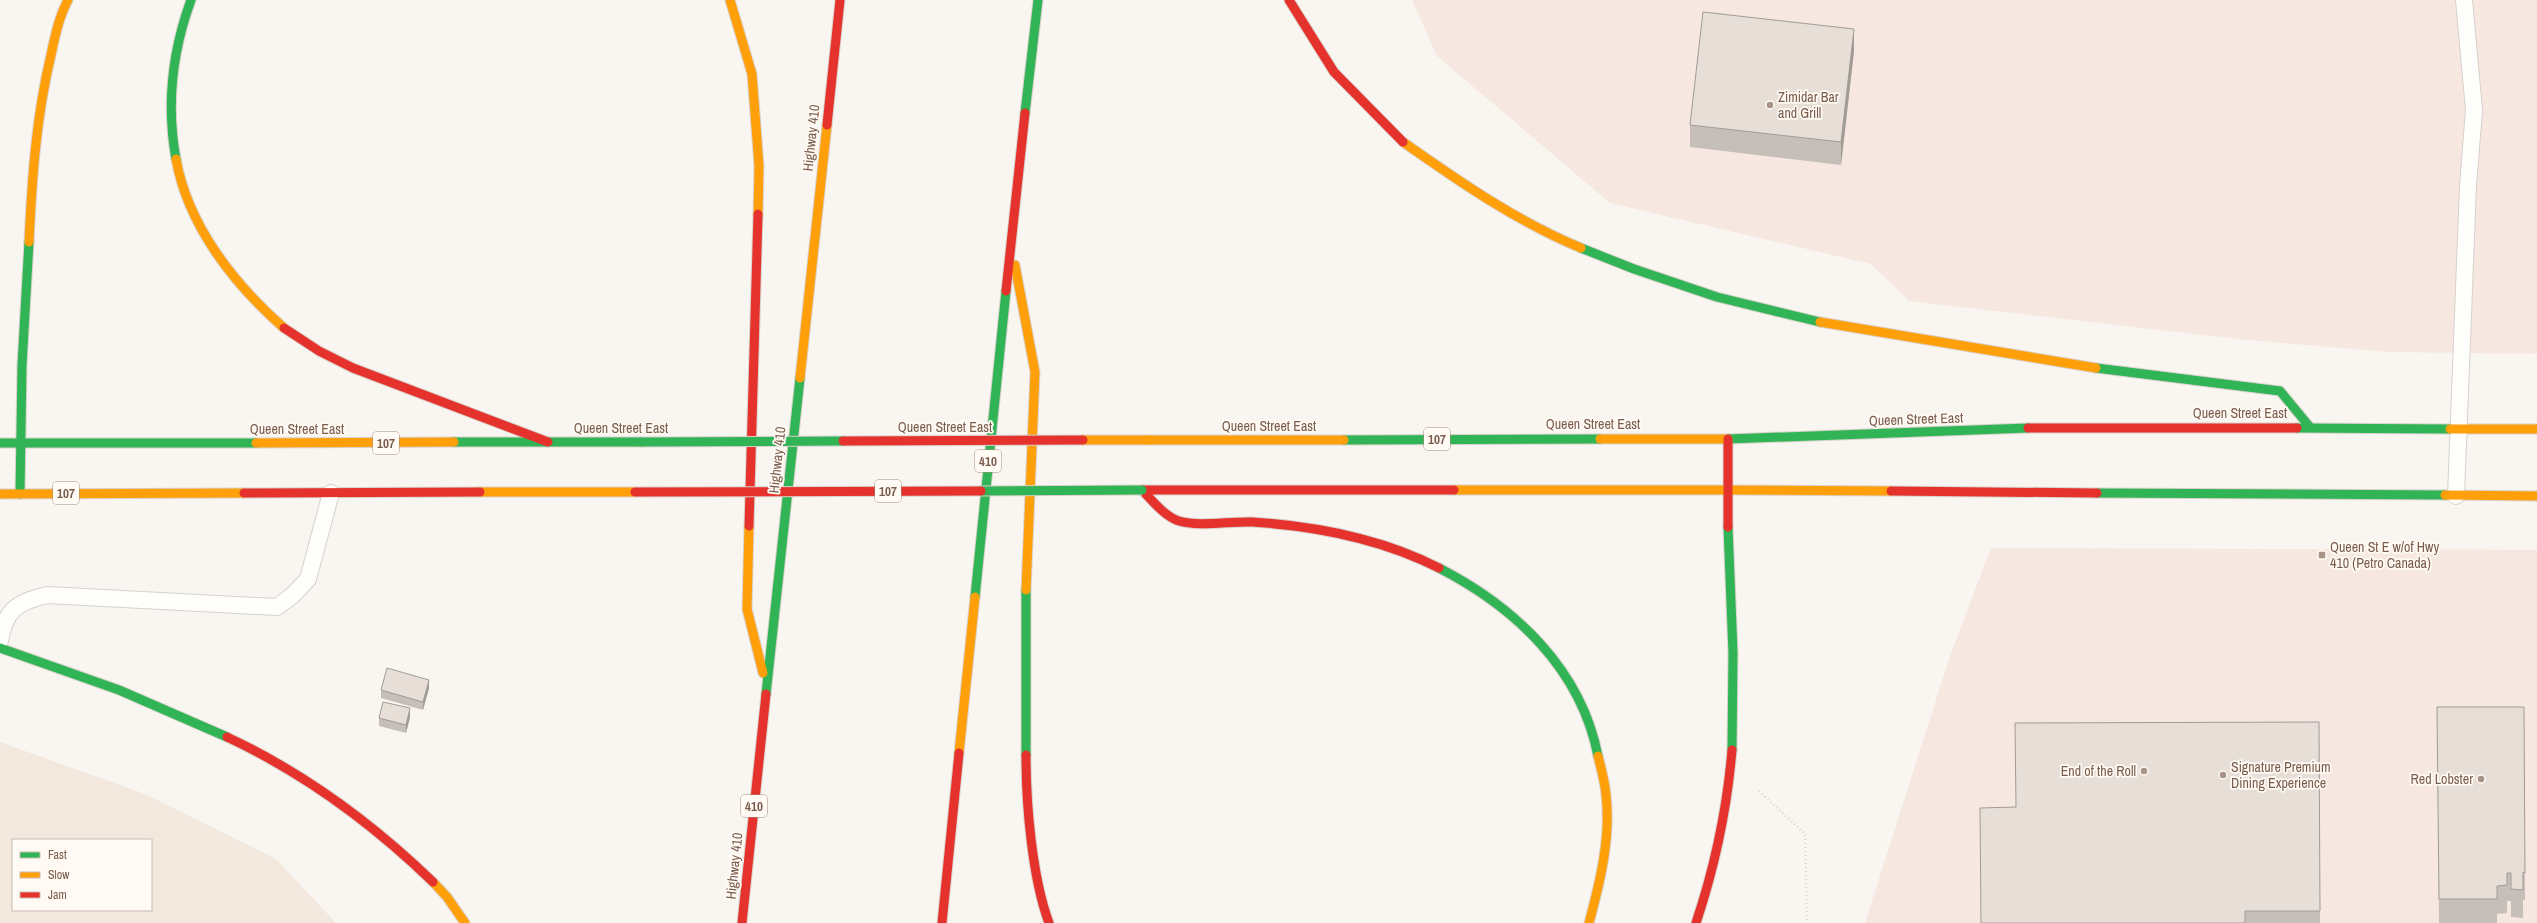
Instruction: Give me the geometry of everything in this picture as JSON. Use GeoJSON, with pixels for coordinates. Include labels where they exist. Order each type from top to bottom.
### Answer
{"type":"FeatureCollection","features":[{"type":"Feature","properties":{"kind":"main road"},"geometry":{"type":"LineString","coordinates":[[20,494],[22,365],[33,160],[43,87],[61,13],[68,0]]}},
{"type":"Feature","properties":{"kind":"main road"},"geometry":{"type":"LineString","coordinates":[[191,0],[176,50],[170,99],[172,134],[180,175],[196,220],[220,258],[275,320],[306,344],[337,363],[442,404],[548,442]]}},
{"type":"Feature","properties":{"kind":"main road"},"geometry":{"type":"LineString","coordinates":[[730,0],[752,74],[759,166],[747,609],[766,688]]}},
{"type":"Feature","properties":{"kind":"main road","name":"Highway 410"},"geometry":{"type":"LineString","coordinates":[[742,923],[840,0]]}},
{"type":"Feature","properties":{"kind":"main road","name":"410"},"geometry":{"type":"LineString","coordinates":[[942,923],[1011,239],[1038,0]]}},
{"type":"Feature","properties":{"kind":"main road"},"geometry":{"type":"LineString","coordinates":[[1289,0],[1334,72],[1399,139],[1474,192],[1542,232],[1634,269],[1717,297],[1828,324],[2052,362],[2280,391],[2309,426]]}},
{"type":"Feature","properties":{"kind":"main road"},"geometry":{"type":"LineString","coordinates":[[1011,239],[1035,372],[1026,557],[1026,795],[1042,904],[1049,923]]}},
{"type":"Feature","properties":{"kind":"main road","name":"Queen Street East"},"geometry":{"type":"LineString","coordinates":[[0,443],[1760,439],[2056,427],[2309,426],[2537,429]]}},
{"type":"Feature","properties":{"kind":"main road"},"geometry":{"type":"LineString","coordinates":[[1696,923],[1716,862],[1732,766],[1734,659],[1728,490],[1728,438]]}},
{"type":"Feature","properties":{"kind":"main road"},"geometry":{"type":"LineString","coordinates":[[1142,490],[1728,490],[2537,496]]}},
{"type":"Feature","properties":{"kind":"main road"},"geometry":{"type":"LineString","coordinates":[[1142,490],[1178,521],[1292,525],[1378,543],[1440,569],[1479,589],[1504,606],[1534,634],[1557,662],[1575,691],[1597,741],[1606,796],[1605,836],[1601,876],[1589,923]]}},
{"type":"Feature","properties":{"kind":"main road","name":"107"},"geometry":{"type":"LineString","coordinates":[[0,494],[1142,490]]}},
{"type":"Feature","properties":{"kind":"main road"},"geometry":{"type":"LineString","coordinates":[[0,648],[61,668],[151,703],[235,742],[314,785],[390,840],[441,890],[465,923]]}},
{"type":"Feature","properties":{"kind":"lane"},"geometry":{"type":"LineString","coordinates":[[2456,496],[2468,186],[2474,110],[2464,0]]}},
{"type":"Feature","properties":{"kind":"lane"},"geometry":{"type":"LineString","coordinates":[[0,641],[3,624],[10,612],[24,601],[47,596],[276,607],[293,595],[308,579],[331,493]]}},
{"type":"Feature","properties":{"kind":"path"},"geometry":{"type":"LineString","coordinates":[[1732,766],[1805,834],[1807,923]]}},
{"type":"Feature","properties":{"kind":"shaded area"},"geometry":{"type":"Polygon","coordinates":[[[1412,0],[2537,0],[2537,354],[2388,352],[2247,340],[1909,301],[1871,264],[1610,203],[1437,56],[1412,0]]]}},
{"type":"Feature","properties":{"kind":"shaded area"},"geometry":{"type":"Polygon","coordinates":[[[1991,548],[2537,550],[2537,923],[1865,923],[1950,656],[1991,548]]]}},
{"type":"Feature","properties":{"kind":"shaded area"},"geometry":{"type":"Polygon","coordinates":[[[0,742],[145,794],[276,859],[336,923],[0,923],[0,742]]]}},
{"type":"Feature","properties":{"kind":"building"},"geometry":{"type":"Polygon","coordinates":[[[1703,12],[1854,29],[1841,142],[1690,125],[1703,12]]]}},
{"type":"Feature","properties":{"kind":"building"},"geometry":{"type":"Polygon","coordinates":[[[387,668],[429,680],[423,702],[381,690],[387,668]]]}},
{"type":"Feature","properties":{"kind":"building"},"geometry":{"type":"Polygon","coordinates":[[[383,702],[410,708],[406,725],[379,718],[383,702]]]}},
{"type":"Feature","properties":{"kind":"building"},"geometry":{"type":"Polygon","coordinates":[[[2437,707],[2524,707],[2525,873],[2523,872],[2523,890],[2511,889],[2511,873],[2507,873],[2507,885],[2497,886],[2497,899],[2439,899],[2437,707]]]}},
{"type":"Feature","properties":{"kind":"building"},"geometry":{"type":"Polygon","coordinates":[[[2319,722],[2320,911],[2245,911],[2245,923],[1981,923],[1980,808],[2016,807],[2015,723],[2319,722]]]}},
{"type":"Feature","properties":{"kind":"traffic: fast"},"geometry":{"type":"LineString","coordinates":[[176,159],[171,118],[171,98],[175,59],[179,39],[191,0]]}},
{"type":"Feature","properties":{"kind":"traffic: fast"},"geometry":{"type":"LineString","coordinates":[[1025,113],[1038,0]]}},
{"type":"Feature","properties":{"kind":"traffic: fast"},"geometry":{"type":"LineString","coordinates":[[20,494],[22,365],[29,242]]}},
{"type":"Feature","properties":{"kind":"traffic: fast"},"geometry":{"type":"LineString","coordinates":[[1581,248],[1634,269],[1717,297],[1820,322]]}},
{"type":"Feature","properties":{"kind":"traffic: fast"},"geometry":{"type":"LineString","coordinates":[[975,597],[1006,291]]}},
{"type":"Feature","properties":{"kind":"traffic: fast"},"geometry":{"type":"LineString","coordinates":[[2096,368],[2280,391],[2309,426]]}},
{"type":"Feature","properties":{"kind":"traffic: fast"},"geometry":{"type":"LineString","coordinates":[[766,694],[800,378]]}},
{"type":"Feature","properties":{"kind":"traffic: fast"},"geometry":{"type":"LineString","coordinates":[[1728,439],[2028,428]]}},
{"type":"Feature","properties":{"kind":"traffic: fast"},"geometry":{"type":"LineString","coordinates":[[2297,428],[2450,429]]}},
{"type":"Feature","properties":{"kind":"traffic: fast"},"geometry":{"type":"LineString","coordinates":[[1344,440],[1600,439]]}},
{"type":"Feature","properties":{"kind":"traffic: fast"},"geometry":{"type":"LineString","coordinates":[[641,442],[843,441]]}},
{"type":"Feature","properties":{"kind":"traffic: fast"},"geometry":{"type":"LineString","coordinates":[[454,442],[641,442]]}},
{"type":"Feature","properties":{"kind":"traffic: fast"},"geometry":{"type":"LineString","coordinates":[[0,443],[256,443]]}},
{"type":"Feature","properties":{"kind":"traffic: fast"},"geometry":{"type":"LineString","coordinates":[[981,491],[1142,490]]}},
{"type":"Feature","properties":{"kind":"traffic: fast"},"geometry":{"type":"LineString","coordinates":[[2097,493],[2445,495]]}},
{"type":"Feature","properties":{"kind":"traffic: fast"},"geometry":{"type":"LineString","coordinates":[[1728,527],[1733,653],[1732,750]]}},
{"type":"Feature","properties":{"kind":"traffic: fast"},"geometry":{"type":"LineString","coordinates":[[1439,568],[1494,602],[1541,644],[1577,695],[1589,725],[1598,756]]}},
{"type":"Feature","properties":{"kind":"traffic: fast"},"geometry":{"type":"LineString","coordinates":[[1026,590],[1026,755]]}},
{"type":"Feature","properties":{"kind":"traffic: fast"},"geometry":{"type":"LineString","coordinates":[[0,648],[119,690],[227,737]]}},
{"type":"Feature","properties":{"kind":"traffic: slow"},"geometry":{"type":"LineString","coordinates":[[29,242],[33,171],[38,125],[46,78],[56,34],[62,13],[68,0]]}},
{"type":"Feature","properties":{"kind":"traffic: slow"},"geometry":{"type":"LineString","coordinates":[[730,0],[752,74],[759,166],[758,214]]}},
{"type":"Feature","properties":{"kind":"traffic: slow"},"geometry":{"type":"LineString","coordinates":[[800,378],[827,125]]}},
{"type":"Feature","properties":{"kind":"traffic: slow"},"geometry":{"type":"LineString","coordinates":[[1403,142],[1489,200],[1534,226],[1581,248]]}},
{"type":"Feature","properties":{"kind":"traffic: slow"},"geometry":{"type":"LineString","coordinates":[[176,159],[182,184],[191,207],[202,230],[216,252],[231,273],[265,311],[284,328]]}},
{"type":"Feature","properties":{"kind":"traffic: slow"},"geometry":{"type":"LineString","coordinates":[[1015,265],[1035,372],[1026,590]]}},
{"type":"Feature","properties":{"kind":"traffic: slow"},"geometry":{"type":"LineString","coordinates":[[1820,322],[2096,368]]}},
{"type":"Feature","properties":{"kind":"traffic: slow"},"geometry":{"type":"LineString","coordinates":[[2450,429],[2537,429]]}},
{"type":"Feature","properties":{"kind":"traffic: slow"},"geometry":{"type":"LineString","coordinates":[[1600,439],[1728,439]]}},
{"type":"Feature","properties":{"kind":"traffic: slow"},"geometry":{"type":"LineString","coordinates":[[1083,440],[1147,440]]}},
{"type":"Feature","properties":{"kind":"traffic: slow"},"geometry":{"type":"LineString","coordinates":[[1147,440],[1344,440]]}},
{"type":"Feature","properties":{"kind":"traffic: slow"},"geometry":{"type":"LineString","coordinates":[[256,443],[454,442]]}},
{"type":"Feature","properties":{"kind":"traffic: slow"},"geometry":{"type":"LineString","coordinates":[[1454,490],[1728,490]]}},
{"type":"Feature","properties":{"kind":"traffic: slow"},"geometry":{"type":"LineString","coordinates":[[1728,490],[1891,491]]}},
{"type":"Feature","properties":{"kind":"traffic: slow"},"geometry":{"type":"LineString","coordinates":[[480,492],[635,492]]}},
{"type":"Feature","properties":{"kind":"traffic: slow"},"geometry":{"type":"LineString","coordinates":[[0,494],[244,493]]}},
{"type":"Feature","properties":{"kind":"traffic: slow"},"geometry":{"type":"LineString","coordinates":[[2445,495],[2537,496]]}},
{"type":"Feature","properties":{"kind":"traffic: slow"},"geometry":{"type":"LineString","coordinates":[[749,526],[747,609],[763,673]]}},
{"type":"Feature","properties":{"kind":"traffic: slow"},"geometry":{"type":"LineString","coordinates":[[959,753],[975,597]]}},
{"type":"Feature","properties":{"kind":"traffic: slow"},"geometry":{"type":"LineString","coordinates":[[1589,923],[1601,876],[1607,827],[1605,790],[1598,756]]}},
{"type":"Feature","properties":{"kind":"traffic: slow"},"geometry":{"type":"LineString","coordinates":[[433,882],[447,897],[465,923]]}},
{"type":"Feature","properties":{"kind":"traffic: jam"},"geometry":{"type":"LineString","coordinates":[[827,125],[840,0]]}},
{"type":"Feature","properties":{"kind":"traffic: jam"},"geometry":{"type":"LineString","coordinates":[[1289,0],[1334,72],[1403,142]]}},
{"type":"Feature","properties":{"kind":"traffic: jam"},"geometry":{"type":"LineString","coordinates":[[1006,291],[1025,113]]}},
{"type":"Feature","properties":{"kind":"traffic: jam"},"geometry":{"type":"LineString","coordinates":[[749,526],[758,214]]}},
{"type":"Feature","properties":{"kind":"traffic: jam"},"geometry":{"type":"LineString","coordinates":[[284,328],[319,351],[353,368],[548,442]]}},
{"type":"Feature","properties":{"kind":"traffic: jam"},"geometry":{"type":"LineString","coordinates":[[2028,428],[2297,428]]}},
{"type":"Feature","properties":{"kind":"traffic: jam"},"geometry":{"type":"LineString","coordinates":[[1728,439],[1728,527]]}},
{"type":"Feature","properties":{"kind":"traffic: jam"},"geometry":{"type":"LineString","coordinates":[[843,441],[1083,440]]}},
{"type":"Feature","properties":{"kind":"traffic: jam"},"geometry":{"type":"LineString","coordinates":[[1142,490],[1454,490]]}},
{"type":"Feature","properties":{"kind":"traffic: jam"},"geometry":{"type":"LineString","coordinates":[[1142,490],[1164,512],[1179,521],[1196,524],[1252,522],[1324,531],[1395,549],[1439,568]]}},
{"type":"Feature","properties":{"kind":"traffic: jam"},"geometry":{"type":"LineString","coordinates":[[635,492],[981,491]]}},
{"type":"Feature","properties":{"kind":"traffic: jam"},"geometry":{"type":"LineString","coordinates":[[1891,491],[2097,493]]}},
{"type":"Feature","properties":{"kind":"traffic: jam"},"geometry":{"type":"LineString","coordinates":[[244,493],[480,492]]}},
{"type":"Feature","properties":{"kind":"traffic: jam"},"geometry":{"type":"LineString","coordinates":[[742,923],[766,694]]}},
{"type":"Feature","properties":{"kind":"traffic: jam"},"geometry":{"type":"LineString","coordinates":[[227,737],[283,767],[336,801],[410,860],[433,882]]}},
{"type":"Feature","properties":{"kind":"traffic: jam"},"geometry":{"type":"LineString","coordinates":[[1696,923],[1709,880],[1719,838],[1727,794],[1732,750]]}},
{"type":"Feature","properties":{"kind":"traffic: jam"},"geometry":{"type":"LineString","coordinates":[[942,923],[959,753]]}},
{"type":"Feature","properties":{"kind":"traffic: jam"},"geometry":{"type":"LineString","coordinates":[[1026,755],[1027,795],[1034,863],[1043,905],[1049,923]]}},
{"type":"Feature","properties":{"kind":"place","name":"Zimidar Bar and Grill"},"geometry":{"type":"Point","coordinates":[1770,105]}},
{"type":"Feature","properties":{"kind":"place","name":"Queen St E w/of Hwy 410 (Petro Canada)"},"geometry":{"type":"Point","coordinates":[2322,555]}},
{"type":"Feature","properties":{"kind":"place","name":"End of the Roll"},"geometry":{"type":"Point","coordinates":[2144,771]}},
{"type":"Feature","properties":{"kind":"place","name":"Signature Premium Dining Experience"},"geometry":{"type":"Point","coordinates":[2223,775]}},
{"type":"Feature","properties":{"kind":"place","name":"Red Lobster"},"geometry":{"type":"Point","coordinates":[2481,779]}}]}
